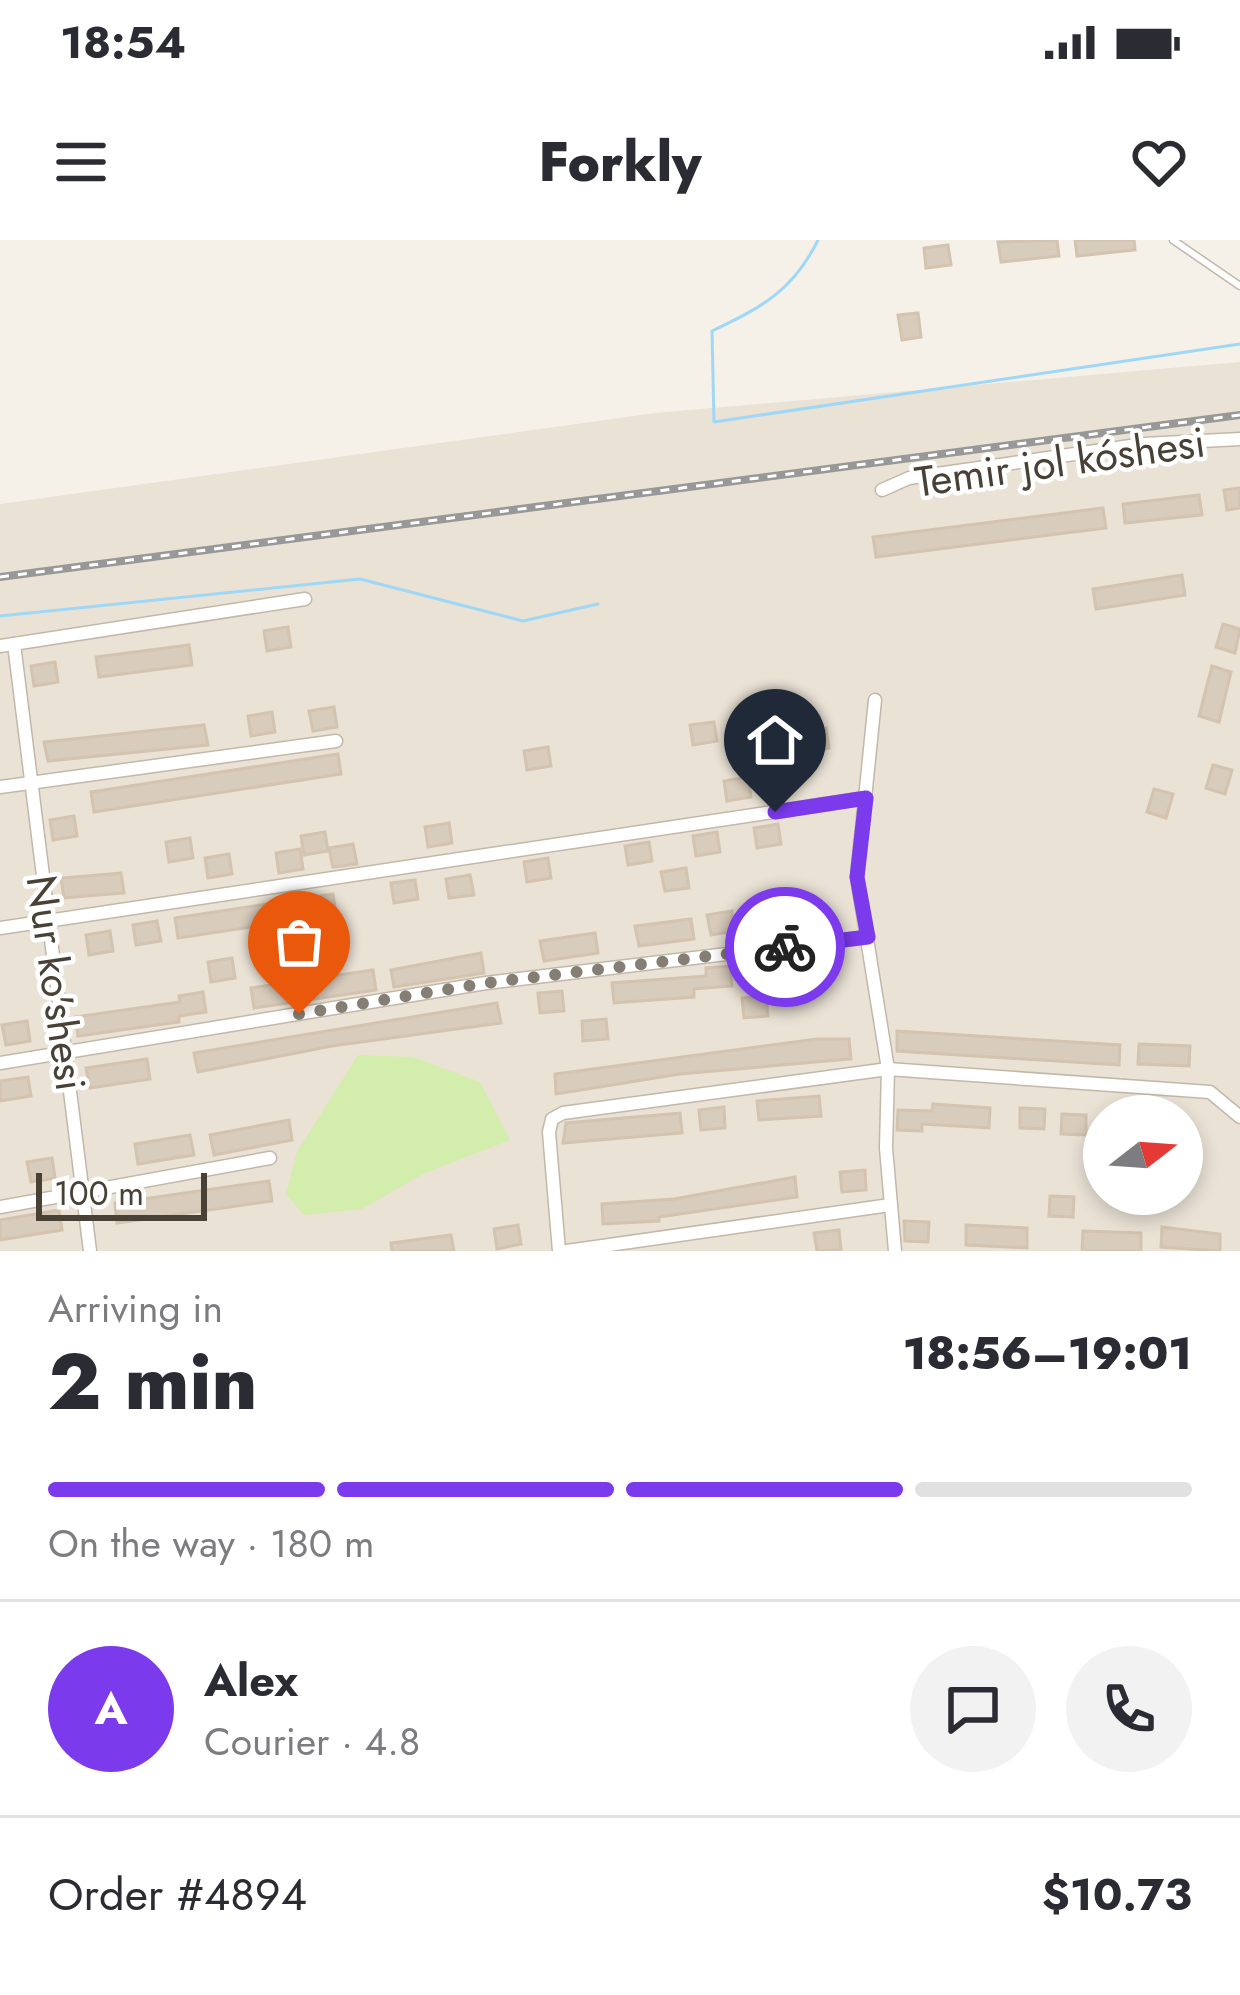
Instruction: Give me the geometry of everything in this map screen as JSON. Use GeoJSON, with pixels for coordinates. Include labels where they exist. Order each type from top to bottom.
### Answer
{"type":"FeatureCollection","features":[{"type":"Feature","properties":{"kind":"street","name":"Temir jol kóshesi"},"geometry":{"type":"LineString","coordinates":[[882,490],[909,478],[1074,454],[1240,440]]}},
{"type":"Feature","properties":{"kind":"street"},"geometry":{"type":"LineString","coordinates":[[7,645],[305,599]]}},
{"type":"Feature","properties":{"kind":"street","name":"Nur ko'shesi"},"geometry":{"type":"LineString","coordinates":[[7,645],[86,1192],[90,1251]]}},
{"type":"Feature","properties":{"kind":"street"},"geometry":{"type":"LineString","coordinates":[[875,700],[857,877],[888,1069],[895,1251]]}},
{"type":"Feature","properties":{"kind":"street"},"geometry":{"type":"LineString","coordinates":[[0,787],[336,741]]}},
{"type":"Feature","properties":{"kind":"street"},"geometry":{"type":"LineString","coordinates":[[0,928],[512,847],[866,798]]}},
{"type":"Feature","properties":{"kind":"street"},"geometry":{"type":"LineString","coordinates":[[0,1063],[486,983],[868,937]]}},
{"type":"Feature","properties":{"kind":"street"},"geometry":{"type":"LineString","coordinates":[[890,1205],[563,1251],[549,1132],[552,1119],[563,1113],[888,1069],[1210,1092],[1240,1118]]}},
{"type":"Feature","properties":{"kind":"street"},"geometry":{"type":"LineString","coordinates":[[0,1207],[270,1159]]}},
{"type":"Feature","properties":{"kind":"lane"},"geometry":{"type":"LineString","coordinates":[[1173,240],[1240,286]]}},
{"type":"Feature","properties":{"kind":"shaded area"},"geometry":{"type":"Polygon","coordinates":[[[1240,362],[1240,1251],[0,1251],[0,504],[655,413],[1240,362]]]}},
{"type":"Feature","properties":{"kind":"green space"},"geometry":{"type":"Polygon","coordinates":[[[358,1055],[413,1057],[480,1082],[510,1140],[423,1174],[362,1209],[304,1215],[286,1194],[297,1152],[358,1055]]]}},
{"type":"Feature","properties":{"kind":"building"},"geometry":{"type":"Polygon","coordinates":[[[1057,240],[1059,256],[1001,262],[998,242],[1057,240]]]}},
{"type":"Feature","properties":{"kind":"building"},"geometry":{"type":"Polygon","coordinates":[[[1075,240],[1134,240],[1135,250],[1077,256],[1075,240]]]}},
{"type":"Feature","properties":{"kind":"building"},"geometry":{"type":"Polygon","coordinates":[[[948,245],[951,265],[926,268],[924,248],[948,245]]]}},
{"type":"Feature","properties":{"kind":"building"},"geometry":{"type":"Polygon","coordinates":[[[918,313],[921,337],[902,340],[898,315],[918,313]]]}},
{"type":"Feature","properties":{"kind":"building"},"geometry":{"type":"Polygon","coordinates":[[[1240,488],[1240,508],[1227,510],[1224,490],[1240,488]]]}},
{"type":"Feature","properties":{"kind":"building"},"geometry":{"type":"Polygon","coordinates":[[[1199,495],[1202,515],[1125,523],[1123,504],[1199,495]]]}},
{"type":"Feature","properties":{"kind":"building"},"geometry":{"type":"Polygon","coordinates":[[[1103,508],[1106,528],[876,557],[873,537],[1103,508]]]}},
{"type":"Feature","properties":{"kind":"building"},"geometry":{"type":"Polygon","coordinates":[[[1182,575],[1185,595],[1096,609],[1093,589],[1182,575]]]}},
{"type":"Feature","properties":{"kind":"building"},"geometry":{"type":"Polygon","coordinates":[[[1223,624],[1240,629],[1235,653],[1216,647],[1223,624]]]}},
{"type":"Feature","properties":{"kind":"building"},"geometry":{"type":"Polygon","coordinates":[[[288,627],[291,647],[267,651],[264,631],[288,627]]]}},
{"type":"Feature","properties":{"kind":"building"},"geometry":{"type":"Polygon","coordinates":[[[189,645],[192,665],[99,677],[96,657],[189,645]]]}},
{"type":"Feature","properties":{"kind":"building"},"geometry":{"type":"Polygon","coordinates":[[[55,662],[58,682],[34,686],[31,666],[55,662]]]}},
{"type":"Feature","properties":{"kind":"building"},"geometry":{"type":"Polygon","coordinates":[[[1212,666],[1231,672],[1219,722],[1199,716],[1212,666]]]}},
{"type":"Feature","properties":{"kind":"building"},"geometry":{"type":"Polygon","coordinates":[[[334,707],[337,727],[313,731],[309,711],[334,707]]]}},
{"type":"Feature","properties":{"kind":"building"},"geometry":{"type":"Polygon","coordinates":[[[272,712],[275,732],[251,736],[248,716],[272,712]]]}},
{"type":"Feature","properties":{"kind":"building"},"geometry":{"type":"Polygon","coordinates":[[[714,722],[717,741],[693,745],[690,725],[714,722]]]}},
{"type":"Feature","properties":{"kind":"building"},"geometry":{"type":"Polygon","coordinates":[[[204,725],[208,745],[48,761],[44,742],[204,725]]]}},
{"type":"Feature","properties":{"kind":"building"},"geometry":{"type":"Polygon","coordinates":[[[826,728],[829,748],[805,752],[801,732],[826,728]]]}},
{"type":"Feature","properties":{"kind":"building"},"geometry":{"type":"Polygon","coordinates":[[[548,747],[551,766],[527,770],[524,751],[548,747]]]}},
{"type":"Feature","properties":{"kind":"building"},"geometry":{"type":"Polygon","coordinates":[[[338,754],[341,774],[94,812],[91,792],[338,754]]]}},
{"type":"Feature","properties":{"kind":"building"},"geometry":{"type":"Polygon","coordinates":[[[1213,765],[1232,770],[1225,794],[1206,788],[1213,765]]]}},
{"type":"Feature","properties":{"kind":"building"},"geometry":{"type":"Polygon","coordinates":[[[748,777],[751,797],[727,801],[724,781],[748,777]]]}},
{"type":"Feature","properties":{"kind":"building"},"geometry":{"type":"Polygon","coordinates":[[[1154,789],[1173,794],[1166,818],[1147,812],[1154,789]]]}},
{"type":"Feature","properties":{"kind":"building"},"geometry":{"type":"Polygon","coordinates":[[[74,816],[77,836],[53,840],[50,820],[74,816]]]}},
{"type":"Feature","properties":{"kind":"building"},"geometry":{"type":"Polygon","coordinates":[[[449,823],[452,843],[428,847],[425,827],[449,823]]]}},
{"type":"Feature","properties":{"kind":"building"},"geometry":{"type":"Polygon","coordinates":[[[778,824],[781,844],[757,848],[754,828],[778,824]]]}},
{"type":"Feature","properties":{"kind":"building"},"geometry":{"type":"Polygon","coordinates":[[[325,832],[328,851],[304,855],[301,836],[325,832]]]}},
{"type":"Feature","properties":{"kind":"building"},"geometry":{"type":"Polygon","coordinates":[[[717,832],[720,852],[696,856],[693,836],[717,832]]]}},
{"type":"Feature","properties":{"kind":"building"},"geometry":{"type":"Polygon","coordinates":[[[190,838],[193,858],[169,862],[166,842],[190,838]]]}},
{"type":"Feature","properties":{"kind":"building"},"geometry":{"type":"Polygon","coordinates":[[[649,842],[652,861],[628,865],[625,846],[649,842]]]}},
{"type":"Feature","properties":{"kind":"building"},"geometry":{"type":"Polygon","coordinates":[[[353,844],[357,864],[333,867],[329,848],[353,844]]]}},
{"type":"Feature","properties":{"kind":"building"},"geometry":{"type":"Polygon","coordinates":[[[300,849],[303,869],[279,873],[276,853],[300,849]]]}},
{"type":"Feature","properties":{"kind":"building"},"geometry":{"type":"Polygon","coordinates":[[[229,854],[232,874],[208,878],[205,858],[229,854]]]}},
{"type":"Feature","properties":{"kind":"building"},"geometry":{"type":"Polygon","coordinates":[[[548,858],[551,878],[527,882],[524,862],[548,858]]]}},
{"type":"Feature","properties":{"kind":"building"},"geometry":{"type":"Polygon","coordinates":[[[686,868],[689,888],[665,891],[661,872],[686,868]]]}},
{"type":"Feature","properties":{"kind":"building"},"geometry":{"type":"Polygon","coordinates":[[[121,873],[124,893],[64,898],[61,878],[121,873]]]}},
{"type":"Feature","properties":{"kind":"building"},"geometry":{"type":"Polygon","coordinates":[[[470,875],[474,895],[449,898],[446,879],[470,875]]]}},
{"type":"Feature","properties":{"kind":"building"},"geometry":{"type":"Polygon","coordinates":[[[415,880],[418,899],[394,903],[391,883],[415,880]]]}},
{"type":"Feature","properties":{"kind":"building"},"geometry":{"type":"Polygon","coordinates":[[[333,894],[336,914],[178,938],[175,918],[333,894]]]}},
{"type":"Feature","properties":{"kind":"building"},"geometry":{"type":"Polygon","coordinates":[[[795,903],[798,923],[740,936],[739,930],[711,935],[707,915],[732,911],[732,917],[795,903]]]}},
{"type":"Feature","properties":{"kind":"building"},"geometry":{"type":"Polygon","coordinates":[[[691,919],[694,939],[639,946],[635,926],[691,919]]]}},
{"type":"Feature","properties":{"kind":"building"},"geometry":{"type":"Polygon","coordinates":[[[157,921],[161,941],[136,945],[133,925],[157,921]]]}},
{"type":"Feature","properties":{"kind":"building"},"geometry":{"type":"Polygon","coordinates":[[[110,931],[113,951],[89,955],[86,935],[110,931]]]}},
{"type":"Feature","properties":{"kind":"building"},"geometry":{"type":"Polygon","coordinates":[[[595,933],[598,953],[544,961],[540,941],[595,933]]]}},
{"type":"Feature","properties":{"kind":"building"},"geometry":{"type":"Polygon","coordinates":[[[481,953],[484,973],[394,987],[391,970],[481,953]]]}},
{"type":"Feature","properties":{"kind":"building"},"geometry":{"type":"Polygon","coordinates":[[[832,955],[834,975],[780,978],[779,958],[832,955]]]}},
{"type":"Feature","properties":{"kind":"building"},"geometry":{"type":"Polygon","coordinates":[[[232,958],[235,978],[211,982],[208,962],[232,958]]]}},
{"type":"Feature","properties":{"kind":"building"},"geometry":{"type":"Polygon","coordinates":[[[730,966],[732,986],[694,989],[694,997],[614,1003],[612,983],[706,976],[706,968],[730,966]]]}},
{"type":"Feature","properties":{"kind":"building"},"geometry":{"type":"Polygon","coordinates":[[[373,970],[376,990],[254,1008],[251,988],[373,970]]]}},
{"type":"Feature","properties":{"kind":"building"},"geometry":{"type":"Polygon","coordinates":[[[562,991],[564,1011],[540,1013],[538,993],[562,991]]]}},
{"type":"Feature","properties":{"kind":"building"},"geometry":{"type":"Polygon","coordinates":[[[203,992],[206,1012],[179,1016],[179,1022],[78,1036],[75,1017],[180,1002],[179,996],[203,992]]]}},
{"type":"Feature","properties":{"kind":"building"},"geometry":{"type":"Polygon","coordinates":[[[766,996],[768,1016],[744,1018],[742,998],[766,996]]]}},
{"type":"Feature","properties":{"kind":"building"},"geometry":{"type":"Polygon","coordinates":[[[497,1003],[501,1023],[332,1046],[198,1072],[194,1053],[497,1003]]]}},
{"type":"Feature","properties":{"kind":"building"},"geometry":{"type":"Polygon","coordinates":[[[606,1019],[608,1039],[583,1041],[582,1021],[606,1019]]]}},
{"type":"Feature","properties":{"kind":"building"},"geometry":{"type":"Polygon","coordinates":[[[27,1021],[30,1041],[6,1045],[2,1025],[27,1021]]]}},
{"type":"Feature","properties":{"kind":"building"},"geometry":{"type":"Polygon","coordinates":[[[897,1031],[1120,1045],[1119,1065],[897,1051],[897,1031]]]}},
{"type":"Feature","properties":{"kind":"building"},"geometry":{"type":"Polygon","coordinates":[[[817,1039],[849,1039],[851,1059],[680,1074],[556,1094],[555,1074],[817,1039]]]}},
{"type":"Feature","properties":{"kind":"building"},"geometry":{"type":"Polygon","coordinates":[[[1139,1044],[1190,1046],[1189,1066],[1138,1064],[1139,1044]]]}},
{"type":"Feature","properties":{"kind":"building"},"geometry":{"type":"Polygon","coordinates":[[[147,1059],[150,1079],[90,1088],[86,1068],[147,1059]]]}},
{"type":"Feature","properties":{"kind":"building"},"geometry":{"type":"Polygon","coordinates":[[[28,1077],[31,1096],[0,1101],[0,1081],[28,1077]]]}},
{"type":"Feature","properties":{"kind":"building"},"geometry":{"type":"Polygon","coordinates":[[[819,1096],[821,1116],[759,1120],[757,1101],[819,1096]]]}},
{"type":"Feature","properties":{"kind":"building"},"geometry":{"type":"Polygon","coordinates":[[[933,1104],[990,1108],[989,1128],[922,1124],[922,1131],[897,1130],[898,1110],[932,1111],[933,1104]]]}},
{"type":"Feature","properties":{"kind":"building"},"geometry":{"type":"Polygon","coordinates":[[[724,1107],[725,1128],[701,1130],[699,1110],[724,1107]]]}},
{"type":"Feature","properties":{"kind":"building"},"geometry":{"type":"Polygon","coordinates":[[[1020,1108],[1045,1109],[1044,1129],[1020,1128],[1020,1108]]]}},
{"type":"Feature","properties":{"kind":"building"},"geometry":{"type":"Polygon","coordinates":[[[680,1113],[682,1133],[563,1143],[566,1123],[680,1113]]]}},
{"type":"Feature","properties":{"kind":"building"},"geometry":{"type":"Polygon","coordinates":[[[1062,1114],[1083,1115],[1083,1135],[1061,1134],[1062,1114]]]}},
{"type":"Feature","properties":{"kind":"building"},"geometry":{"type":"Polygon","coordinates":[[[289,1120],[292,1140],[214,1155],[210,1135],[289,1120]]]}},
{"type":"Feature","properties":{"kind":"building"},"geometry":{"type":"Polygon","coordinates":[[[190,1135],[194,1155],[138,1164],[135,1144],[190,1135]]]}},
{"type":"Feature","properties":{"kind":"building"},"geometry":{"type":"Polygon","coordinates":[[[52,1158],[55,1178],[31,1182],[27,1162],[52,1158]]]}},
{"type":"Feature","properties":{"kind":"building"},"geometry":{"type":"Polygon","coordinates":[[[865,1170],[866,1190],[842,1192],[840,1172],[865,1170]]]}},
{"type":"Feature","properties":{"kind":"building"},"geometry":{"type":"Polygon","coordinates":[[[795,1177],[797,1197],[659,1217],[659,1221],[603,1224],[602,1204],[674,1199],[795,1177]]]}},
{"type":"Feature","properties":{"kind":"building"},"geometry":{"type":"Polygon","coordinates":[[[269,1181],[272,1201],[117,1223],[115,1203],[269,1181]]]}},
{"type":"Feature","properties":{"kind":"building"},"geometry":{"type":"Polygon","coordinates":[[[1050,1196],[1074,1197],[1073,1217],[1049,1216],[1050,1196]]]}},
{"type":"Feature","properties":{"kind":"building"},"geometry":{"type":"Polygon","coordinates":[[[59,1210],[62,1230],[0,1240],[0,1220],[59,1210]]]}},
{"type":"Feature","properties":{"kind":"building"},"geometry":{"type":"Polygon","coordinates":[[[904,1221],[929,1222],[928,1242],[905,1241],[904,1221]]]}},
{"type":"Feature","properties":{"kind":"building"},"geometry":{"type":"Polygon","coordinates":[[[518,1225],[521,1244],[497,1249],[494,1229],[518,1225]]]}},
{"type":"Feature","properties":{"kind":"building"},"geometry":{"type":"Polygon","coordinates":[[[966,1225],[1027,1228],[1027,1248],[966,1245],[966,1225]]]}},
{"type":"Feature","properties":{"kind":"building"},"geometry":{"type":"Polygon","coordinates":[[[1162,1227],[1220,1234],[1220,1251],[1161,1247],[1162,1227]]]}},
{"type":"Feature","properties":{"kind":"building"},"geometry":{"type":"Polygon","coordinates":[[[839,1230],[841,1250],[817,1251],[814,1233],[839,1230]]]}},
{"type":"Feature","properties":{"kind":"building"},"geometry":{"type":"Polygon","coordinates":[[[1083,1231],[1141,1233],[1141,1251],[1082,1251],[1083,1231]]]}},
{"type":"Feature","properties":{"kind":"building"},"geometry":{"type":"Polygon","coordinates":[[[451,1235],[454,1251],[392,1251],[391,1243],[451,1235]]]}},
{"type":"Feature","properties":{"kind":"waterway"},"geometry":{"type":"LineString","coordinates":[[818,240],[787,285],[712,331],[714,422],[1240,344]]}},
{"type":"Feature","properties":{"kind":"waterway"},"geometry":{"type":"LineString","coordinates":[[0,616],[360,579],[523,621],[598,604]]}},
{"type":"Feature","properties":{"kind":"railway"},"geometry":{"type":"LineString","coordinates":[[0,577],[1240,415]]}},
{"type":"Feature","properties":{"kind":"way so far"},"geometry":{"type":"LineString","coordinates":[[299,1014],[486,983],[785,947]]}},
{"type":"Feature","properties":{"kind":"route"},"geometry":{"type":"LineString","coordinates":[[775,812],[866,798],[857,877],[868,937],[785,947]]}}]}
